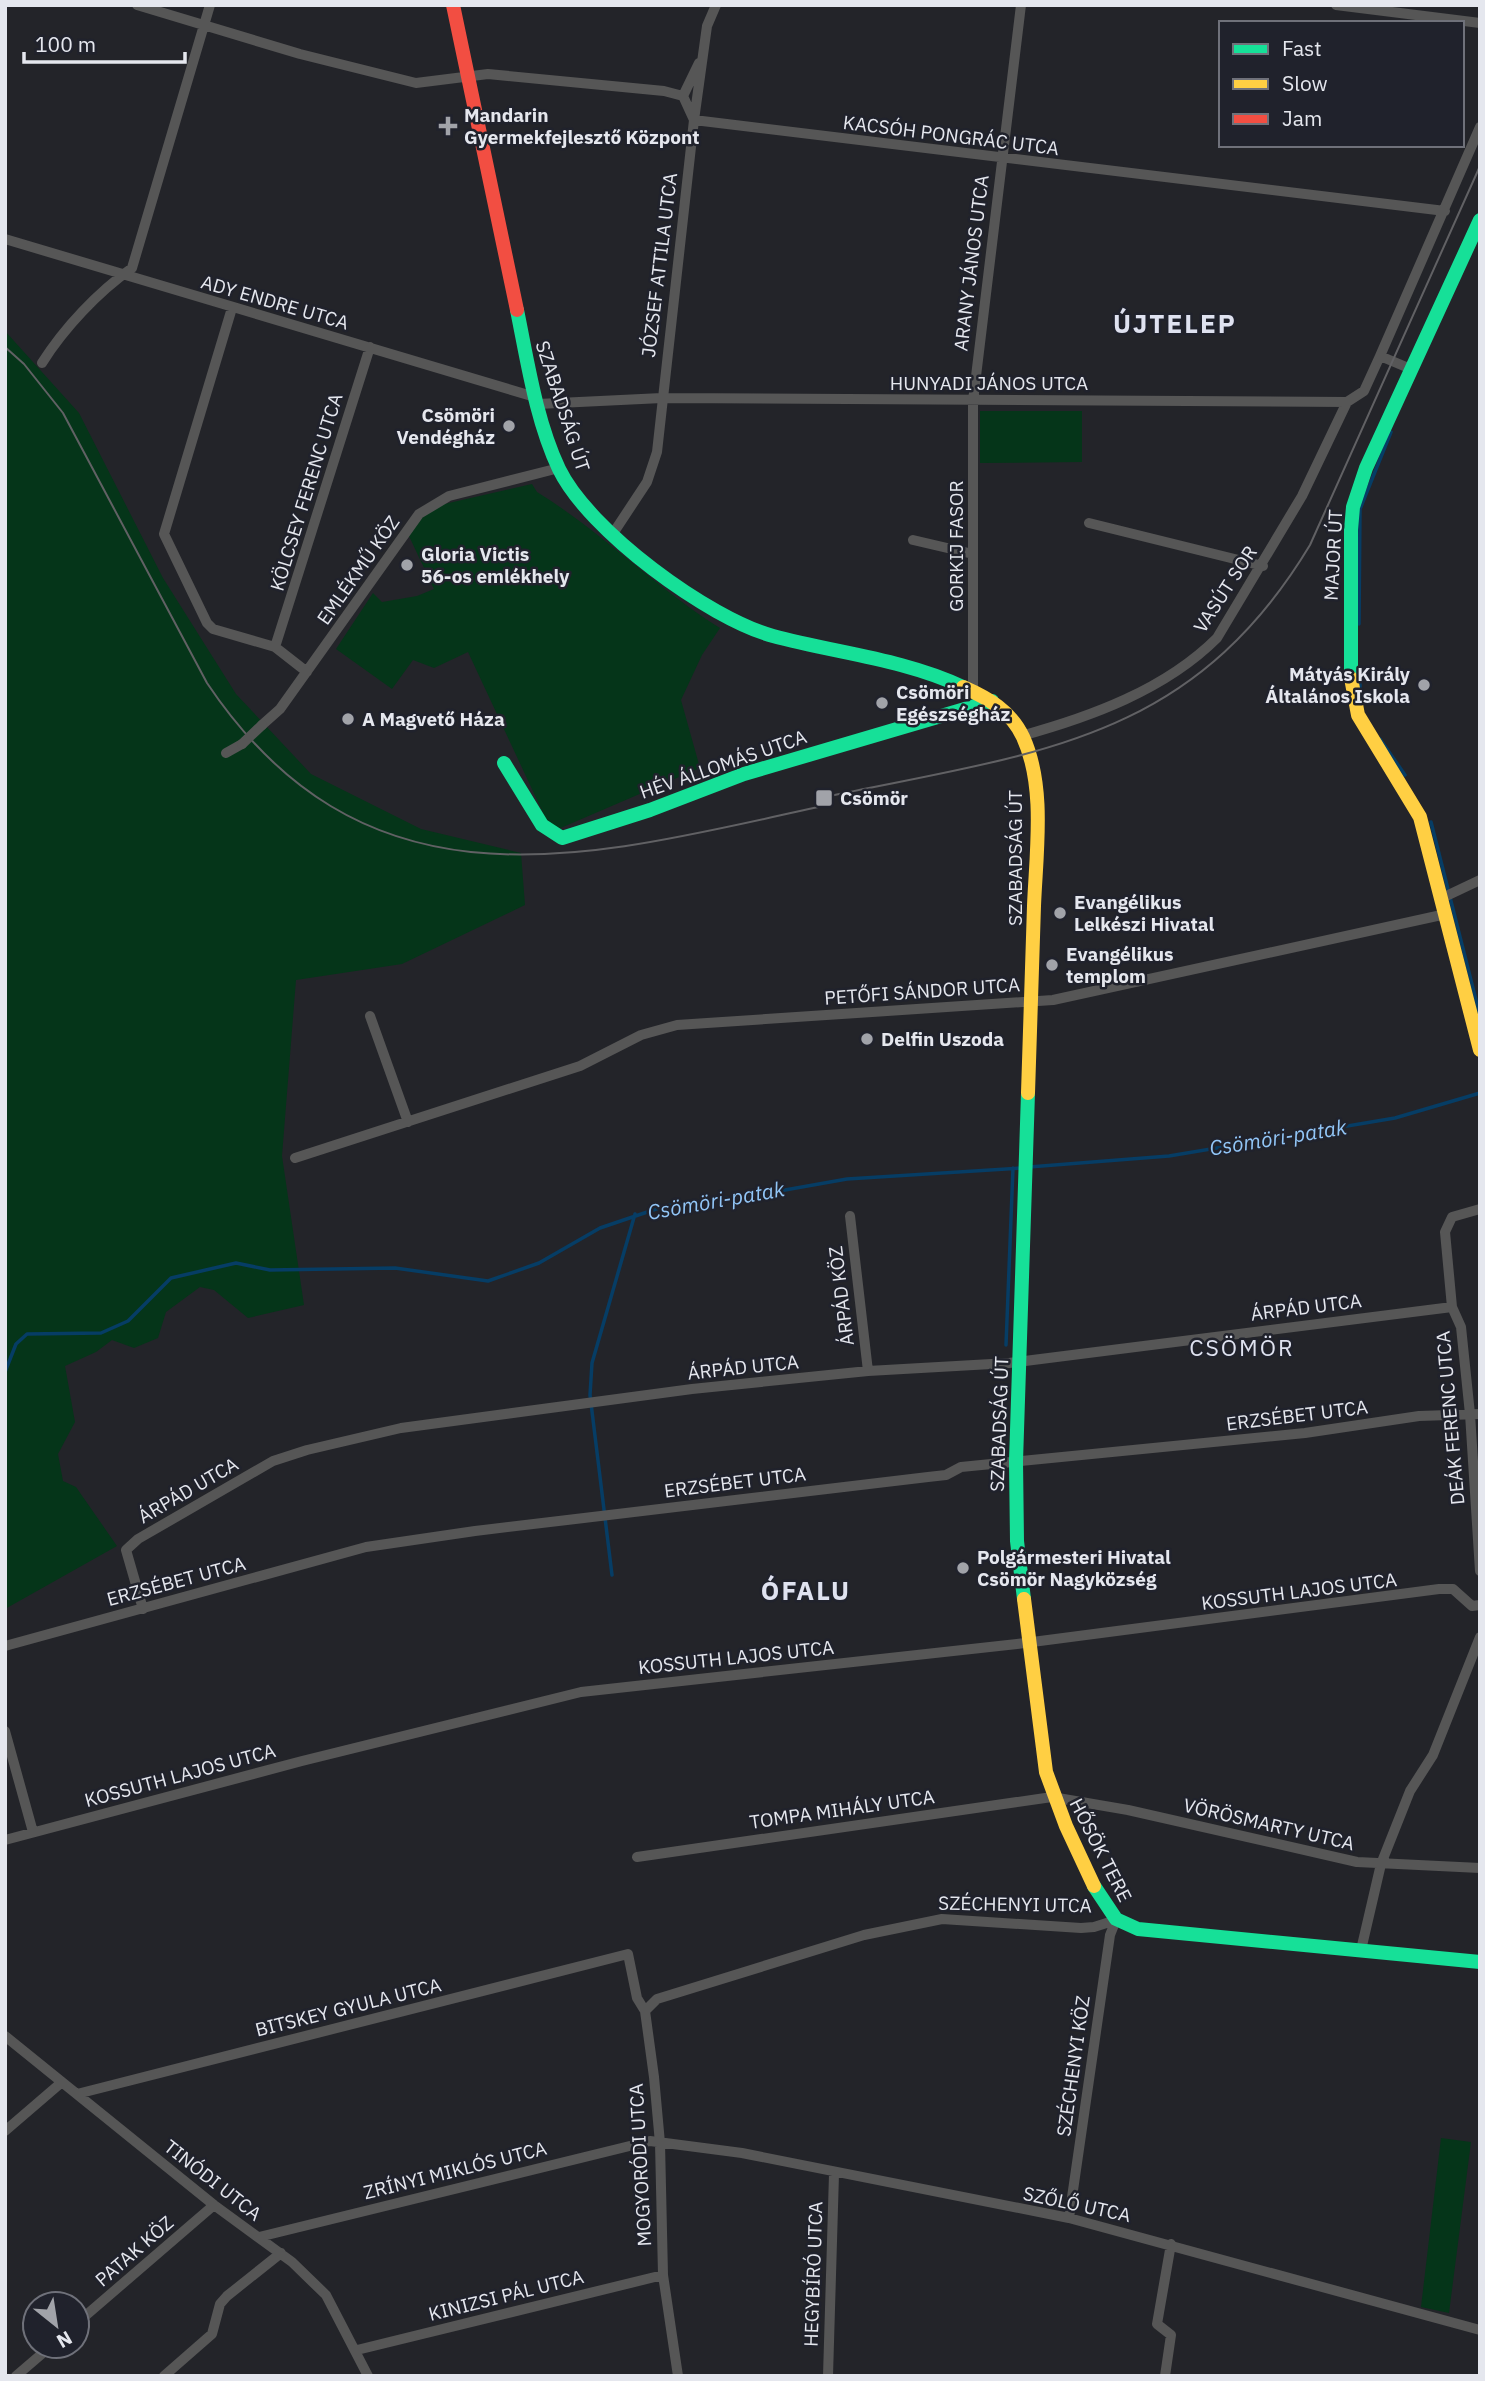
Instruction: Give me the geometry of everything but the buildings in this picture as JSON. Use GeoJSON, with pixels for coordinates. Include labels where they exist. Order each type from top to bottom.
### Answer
{"type":"FeatureCollection","features":[{"type":"Feature","properties":{"kind":"street"},"geometry":{"type":"LineString","coordinates":[[137,5],[300,54],[416,83],[468,74],[664,91],[683,96],[694,120]]}},
{"type":"Feature","properties":{"kind":"street"},"geometry":{"type":"LineString","coordinates":[[42,363],[52,346],[132,268],[210,5]]}},
{"type":"Feature","properties":{"kind":"street","name":"SZABADSÁG ÚT"},"geometry":{"type":"LineString","coordinates":[[453,5],[517,307],[520,337],[559,468],[577,497],[614,532],[690,595],[731,621],[960,683],[992,701],[1007,714],[1021,736],[1031,761],[1037,825],[1016,1461],[1017,1541],[1028,1642],[1052,1797]]}},
{"type":"Feature","properties":{"kind":"street","name":"JÓZSEF ATTILA UTCA"},"geometry":{"type":"LineString","coordinates":[[614,532],[631,509],[654,464],[694,120],[707,26],[716,5]]}},
{"type":"Feature","properties":{"kind":"street","name":"ARANY JÁNOS UTCA"},"geometry":{"type":"LineString","coordinates":[[973,401],[1021,5]]}},
{"type":"Feature","properties":{"kind":"street"},"geometry":{"type":"LineString","coordinates":[[1336,5],[1480,23]]}},
{"type":"Feature","properties":{"kind":"street","name":"JÓZSEF ATTILA UTCA"},"geometry":{"type":"LineString","coordinates":[[683,96],[703,54]]}},
{"type":"Feature","properties":{"kind":"street","name":"KACSÓH PONGRÁC UTCA"},"geometry":{"type":"LineString","coordinates":[[694,120],[1445,211]]}},
{"type":"Feature","properties":{"kind":"street"},"geometry":{"type":"LineString","coordinates":[[1347,402],[1364,391],[1480,127]]}},
{"type":"Feature","properties":{"kind":"street","name":"MAJOR ÚT"},"geometry":{"type":"LineString","coordinates":[[1480,220],[1366,468],[1353,507],[1349,593],[1350,669],[1358,715],[1420,817],[1448,895],[1446,914],[1480,1051]]}},
{"type":"Feature","properties":{"kind":"street","name":"ADY ENDRE UTCA"},"geometry":{"type":"LineString","coordinates":[[5,239],[537,401]]}},
{"type":"Feature","properties":{"kind":"street"},"geometry":{"type":"LineString","coordinates":[[233,308],[164,534],[207,623],[213,629],[275,647],[307,672]]}},
{"type":"Feature","properties":{"kind":"street","name":"KÖLCSEY FERENC UTCA"},"geometry":{"type":"LineString","coordinates":[[275,647],[370,348]]}},
{"type":"Feature","properties":{"kind":"street"},"geometry":{"type":"LineString","coordinates":[[1380,356],[1412,369]]}},
{"type":"Feature","properties":{"kind":"street","name":"HUNYADI JÁNOS UTCA"},"geometry":{"type":"LineString","coordinates":[[537,401],[662,398],[1347,402]]}},
{"type":"Feature","properties":{"kind":"street","name":"GORKIJ FASOR"},"geometry":{"type":"LineString","coordinates":[[973,401],[973,691]]}},
{"type":"Feature","properties":{"kind":"street","name":"VASÚT SOR"},"geometry":{"type":"LineString","coordinates":[[1021,736],[1070,722],[1132,695],[1171,675],[1199,656],[1217,638],[1302,496],[1347,402]]}},
{"type":"Feature","properties":{"kind":"street","name":"EMLÉKMŰ KÖZ"},"geometry":{"type":"LineString","coordinates":[[226,753],[242,744],[280,709],[419,514],[449,496],[559,468]]}},
{"type":"Feature","properties":{"kind":"street"},"geometry":{"type":"LineString","coordinates":[[1089,523],[1262,566]]}},
{"type":"Feature","properties":{"kind":"street"},"geometry":{"type":"LineString","coordinates":[[913,540],[973,554]]}},
{"type":"Feature","properties":{"kind":"street","name":"HÉV ÁLLOMÁS UTCA"},"geometry":{"type":"LineString","coordinates":[[504,763],[515,775],[543,829],[562,838],[650,810],[744,774],[992,701]]}},
{"type":"Feature","properties":{"kind":"street"},"geometry":{"type":"LineString","coordinates":[[1448,895],[1480,880]]}},
{"type":"Feature","properties":{"kind":"street","name":"PETŐFI SÁNDOR UTCA"},"geometry":{"type":"LineString","coordinates":[[295,1158],[580,1066],[641,1035],[677,1025],[1053,1000],[1446,914]]}},
{"type":"Feature","properties":{"kind":"street"},"geometry":{"type":"LineString","coordinates":[[370,1016],[408,1122]]}},
{"type":"Feature","properties":{"kind":"street","name":"DEÁK FERENC UTCA"},"geometry":{"type":"LineString","coordinates":[[1480,1209],[1457,1214],[1448,1222],[1445,1232],[1452,1307],[1461,1326],[1475,1414],[1480,1571]]}},
{"type":"Feature","properties":{"kind":"street","name":"ÁRPÁD KÖZ"},"geometry":{"type":"LineString","coordinates":[[850,1216],[868,1371]]}},
{"type":"Feature","properties":{"kind":"street","name":"ÁRPÁD UTCA"},"geometry":{"type":"LineString","coordinates":[[143,1609],[127,1549],[149,1533],[274,1461],[307,1450],[401,1428],[868,1371],[1020,1361],[1452,1307]]}},
{"type":"Feature","properties":{"kind":"street","name":"ERZSÉBET UTCA"},"geometry":{"type":"LineString","coordinates":[[5,1646],[366,1547],[606,1515],[946,1475],[961,1467],[1305,1433],[1419,1416],[1475,1414]]}},
{"type":"Feature","properties":{"kind":"street","name":"KOSSUTH LAJOS UTCA"},"geometry":{"type":"LineString","coordinates":[[5,1840],[581,1692],[1028,1642],[1439,1589],[1453,1589],[1472,1606],[1480,1605]]}},
{"type":"Feature","properties":{"kind":"street"},"geometry":{"type":"LineString","coordinates":[[1361,1950],[1381,1864],[1410,1791],[1433,1755],[1480,1638]]}},
{"type":"Feature","properties":{"kind":"street"},"geometry":{"type":"LineString","coordinates":[[5,1731],[33,1832]]}},
{"type":"Feature","properties":{"kind":"street","name":"VÖRÖSMARTY UTCA"},"geometry":{"type":"LineString","coordinates":[[1052,1797],[1128,1810],[1357,1862],[1480,1868]]}},
{"type":"Feature","properties":{"kind":"street","name":"TOMPA MIHÁLY UTCA"},"geometry":{"type":"LineString","coordinates":[[637,1857],[1052,1797]]}},
{"type":"Feature","properties":{"kind":"street","name":"HŐSÖK TERE"},"geometry":{"type":"LineString","coordinates":[[1052,1797],[1099,1892],[1116,1920]]}},
{"type":"Feature","properties":{"kind":"street","name":"SZÉCHENYI UTCA"},"geometry":{"type":"LineString","coordinates":[[645,2011],[657,1999],[751,1968],[864,1935],[942,1919],[1094,1927],[1116,1920],[1138,1928],[1480,1962]]}},
{"type":"Feature","properties":{"kind":"street","name":"SZÉCHENYI KÖZ"},"geometry":{"type":"LineString","coordinates":[[1069,2218],[1110,1935],[1116,1920]]}},
{"type":"Feature","properties":{"kind":"street","name":"MOGYORÓDI UTCA"},"geometry":{"type":"LineString","coordinates":[[628,1954],[637,1998],[645,2011],[660,2143],[663,2275],[678,2376]]}},
{"type":"Feature","properties":{"kind":"street","name":"BITSKEY GYULA UTCA"},"geometry":{"type":"LineString","coordinates":[[77,2094],[628,1954]]}},
{"type":"Feature","properties":{"kind":"street","name":"TINÓDI UTCA"},"geometry":{"type":"LineString","coordinates":[[7,2040],[214,2206],[281,2253],[326,2295],[357,2350],[368,2376]]}},
{"type":"Feature","properties":{"kind":"street"},"geometry":{"type":"LineString","coordinates":[[5,2131],[62,2082]]}},
{"type":"Feature","properties":{"kind":"street","name":"ZRÍNYI MIKLÓS UTCA"},"geometry":{"type":"LineString","coordinates":[[259,2237],[587,2154],[650,2141],[660,2143]]}},
{"type":"Feature","properties":{"kind":"street","name":"SZŐLŐ UTCA"},"geometry":{"type":"LineString","coordinates":[[660,2143],[742,2153],[834,2174],[1069,2218],[1480,2330]]}},
{"type":"Feature","properties":{"kind":"street","name":"HEGYBÍRÓ UTCA"},"geometry":{"type":"LineString","coordinates":[[828,2376],[834,2174]]}},
{"type":"Feature","properties":{"kind":"street","name":"PATAK KÖZ"},"geometry":{"type":"LineString","coordinates":[[91,2311],[214,2206]]}},
{"type":"Feature","properties":{"kind":"street"},"geometry":{"type":"LineString","coordinates":[[1165,2376],[1171,2335],[1157,2324],[1171,2244]]}},
{"type":"Feature","properties":{"kind":"street"},"geometry":{"type":"LineString","coordinates":[[164,2376],[212,2334],[220,2304],[281,2253]]}},
{"type":"Feature","properties":{"kind":"street","name":"KINIZSI PÁL UTCA"},"geometry":{"type":"LineString","coordinates":[[357,2350],[663,2275]]}},
{"type":"Feature","properties":{"kind":"street"},"geometry":{"type":"LineString","coordinates":[[16,2376],[35,2360]]}},
{"type":"Feature","properties":{"kind":"green space"},"geometry":{"type":"Polygon","coordinates":[[[5,331],[79,413],[163,578],[236,694],[311,774],[421,829],[521,853],[525,905],[402,964],[296,980],[282,1156],[304,1305],[248,1318],[214,1290],[200,1287],[166,1312],[158,1338],[134,1348],[112,1340],[96,1352],[65,1366],[75,1422],[58,1454],[63,1481],[76,1487],[117,1546],[5,1609],[5,331]]]}},
{"type":"Feature","properties":{"kind":"green space"},"geometry":{"type":"Polygon","coordinates":[[[980,411],[1082,411],[1082,462],[980,463],[980,411]]]}},
{"type":"Feature","properties":{"kind":"green space"},"geometry":{"type":"Polygon","coordinates":[[[532,484],[537,492],[584,524],[673,595],[720,628],[702,655],[681,700],[700,768],[556,830],[545,817],[468,652],[434,668],[413,660],[392,689],[336,649],[373,593],[382,602],[417,596],[434,589],[408,534],[420,517],[440,505],[532,484]]]}},
{"type":"Feature","properties":{"kind":"green space"},"geometry":{"type":"Polygon","coordinates":[[[1441,2138],[1471,2142],[1449,2313],[1421,2307],[1441,2138]]]}},
{"type":"Feature","properties":{"kind":"waterway"},"geometry":{"type":"LineString","coordinates":[[1359,624],[1360,509],[1391,432]]}},
{"type":"Feature","properties":{"kind":"waterway"},"geometry":{"type":"LineString","coordinates":[[1360,679],[1360,691]]}},
{"type":"Feature","properties":{"kind":"waterway"},"geometry":{"type":"LineString","coordinates":[[1380,739],[1405,775]]}},
{"type":"Feature","properties":{"kind":"waterway"},"geometry":{"type":"LineString","coordinates":[[1431,822],[1480,1016]]}},
{"type":"Feature","properties":{"kind":"waterway","name":"Csömöri-patak"},"geometry":{"type":"LineString","coordinates":[[1029,1167],[1169,1156],[1395,1118],[1480,1093]]}},
{"type":"Feature","properties":{"kind":"waterway"},"geometry":{"type":"LineString","coordinates":[[1006,1345],[1013,1168]]}},
{"type":"Feature","properties":{"kind":"waterway","name":"Csömöri-patak"},"geometry":{"type":"LineString","coordinates":[[5,1372],[16,1344],[27,1334],[101,1333],[128,1321],[171,1278],[236,1263],[270,1270],[395,1268],[488,1281],[539,1263],[600,1228],[665,1206],[768,1193],[847,1179],[1021,1168]]}},
{"type":"Feature","properties":{"kind":"waterway"},"geometry":{"type":"LineString","coordinates":[[612,1575],[590,1395],[592,1363],[635,1214]]}},
{"type":"Feature","properties":{"kind":"tram line"},"geometry":{"type":"LineString","coordinates":[[825,797],[972,767],[1038,750],[1100,729],[1159,701],[1213,662],[1263,611],[1310,545],[1480,166]]}},
{"type":"Feature","properties":{"kind":"tram line"},"geometry":{"type":"LineString","coordinates":[[5,347],[24,364],[63,413],[207,683],[270,759],[338,811],[411,841],[489,853],[569,853],[653,842],[827,805]]}},
{"type":"Feature","properties":{"kind":"traffic: fast"},"geometry":{"type":"LineString","coordinates":[[1351,678],[1353,507],[1366,468],[1480,220]]}},
{"type":"Feature","properties":{"kind":"traffic: fast"},"geometry":{"type":"LineString","coordinates":[[517,310],[544,431],[559,469],[574,493],[596,519],[623,544],[685,592],[746,626],[773,636],[917,670],[963,687]]}},
{"type":"Feature","properties":{"kind":"traffic: fast"},"geometry":{"type":"LineString","coordinates":[[504,763],[542,825],[562,838],[650,810],[744,774],[992,701]]}},
{"type":"Feature","properties":{"kind":"traffic: fast"},"geometry":{"type":"LineString","coordinates":[[1024,1599],[1017,1541],[1016,1461],[1028,1093]]}},
{"type":"Feature","properties":{"kind":"traffic: fast"},"geometry":{"type":"LineString","coordinates":[[1094,1886],[1116,1919],[1138,1929],[1480,1962]]}},
{"type":"Feature","properties":{"kind":"traffic: slow"},"geometry":{"type":"LineString","coordinates":[[1351,678],[1358,715],[1420,817],[1480,1050]]}},
{"type":"Feature","properties":{"kind":"traffic: slow"},"geometry":{"type":"LineString","coordinates":[[963,687],[990,701],[1012,720],[1023,737],[1035,777],[1038,820],[1028,1093]]}},
{"type":"Feature","properties":{"kind":"traffic: slow"},"geometry":{"type":"LineString","coordinates":[[1024,1599],[1046,1772],[1066,1826],[1094,1886]]}},
{"type":"Feature","properties":{"kind":"traffic: jam"},"geometry":{"type":"LineString","coordinates":[[453,5],[517,310]]}},
{"type":"Feature","properties":{"kind":"place","name":"Mandarin Gyermekfejlesztő Központ"},"geometry":{"type":"Point","coordinates":[448,126]}},
{"type":"Feature","properties":{"kind":"place","name":"Csömöri Vendégház"},"geometry":{"type":"Point","coordinates":[509,426]}},
{"type":"Feature","properties":{"kind":"place","name":"Gloria Victis 56-os emlékhely"},"geometry":{"type":"Point","coordinates":[407,565]}},
{"type":"Feature","properties":{"kind":"place","name":"Mátyás Király Általános Iskola"},"geometry":{"type":"Point","coordinates":[1424,685]}},
{"type":"Feature","properties":{"kind":"place","name":"Csömöri Egészségház"},"geometry":{"type":"Point","coordinates":[882,703]}},
{"type":"Feature","properties":{"kind":"place","name":"A Magvető Háza"},"geometry":{"type":"Point","coordinates":[348,719]}},
{"type":"Feature","properties":{"kind":"place","name":"Csömör"},"geometry":{"type":"Point","coordinates":[824,798]}},
{"type":"Feature","properties":{"kind":"place","name":"Evangélikus Lelkészi Hivatal"},"geometry":{"type":"Point","coordinates":[1060,913]}},
{"type":"Feature","properties":{"kind":"place","name":"Evangélikus templom"},"geometry":{"type":"Point","coordinates":[1052,965]}},
{"type":"Feature","properties":{"kind":"place","name":"Delfin Uszoda"},"geometry":{"type":"Point","coordinates":[867,1039]}},
{"type":"Feature","properties":{"kind":"place","name":"Polgármesteri Hivatal Csömör Nagyközség"},"geometry":{"type":"Point","coordinates":[963,1568]}},
{"type":"Feature","properties":{"kind":"district","name":"ÚJTELEP"},"geometry":{"type":"Point","coordinates":[1175,324]}},
{"type":"Feature","properties":{"kind":"district","name":"CSÖMÖR"},"geometry":{"type":"Point","coordinates":[1242,1348]}},
{"type":"Feature","properties":{"kind":"district","name":"ÓFALU"},"geometry":{"type":"Point","coordinates":[806,1591]}}]}
